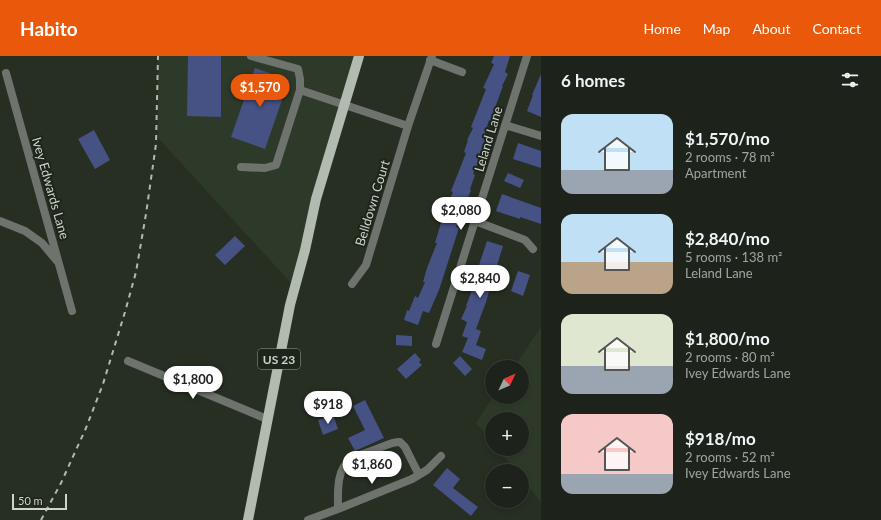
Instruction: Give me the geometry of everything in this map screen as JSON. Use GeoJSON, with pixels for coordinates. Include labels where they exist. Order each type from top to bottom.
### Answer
{"type":"FeatureCollection","features":[{"type":"Feature","properties":{"kind":"main road","name":"US 23"},"geometry":{"type":"LineString","coordinates":[[248,520],[290,305],[305,250],[316,199],[359,56]]}},
{"type":"Feature","properties":{"kind":"street"},"geometry":{"type":"LineString","coordinates":[[241,167],[265,168],[276,165],[300,90],[298,69],[251,56]]}},
{"type":"Feature","properties":{"kind":"street","name":"Leland Lane"},"geometry":{"type":"LineString","coordinates":[[436,344],[527,56]]}},
{"type":"Feature","properties":{"kind":"street"},"geometry":{"type":"LineString","coordinates":[[431,58],[462,72]]}},
{"type":"Feature","properties":{"kind":"street","name":"Belldown Court"},"geometry":{"type":"LineString","coordinates":[[352,284],[366,265],[408,126],[431,58]]}},
{"type":"Feature","properties":{"kind":"street","name":"Ivey Edwards Lane"},"geometry":{"type":"LineString","coordinates":[[6,73],[72,310]]}},
{"type":"Feature","properties":{"kind":"street"},"geometry":{"type":"LineString","coordinates":[[300,90],[408,126]]}},
{"type":"Feature","properties":{"kind":"street"},"geometry":{"type":"LineString","coordinates":[[505,125],[541,136]]}},
{"type":"Feature","properties":{"kind":"street"},"geometry":{"type":"LineString","coordinates":[[0,221],[25,231],[42,242],[59,264]]}},
{"type":"Feature","properties":{"kind":"street"},"geometry":{"type":"LineString","coordinates":[[475,221],[525,240],[533,249]]}},
{"type":"Feature","properties":{"kind":"street"},"geometry":{"type":"LineString","coordinates":[[128,361],[267,419]]}},
{"type":"Feature","properties":{"kind":"street"},"geometry":{"type":"LineString","coordinates":[[338,509],[338,494],[341,474],[344,464],[351,459],[392,442],[400,442],[405,447],[419,475]]}},
{"type":"Feature","properties":{"kind":"street"},"geometry":{"type":"LineString","coordinates":[[308,520],[419,475],[427,470],[441,456]]}},
{"type":"Feature","properties":{"kind":"shaded area"},"geometry":{"type":"Polygon","coordinates":[[[158,56],[357,56],[292,284],[158,138],[158,56]]]}},
{"type":"Feature","properties":{"kind":"shaded area"},"geometry":{"type":"Polygon","coordinates":[[[541,327],[541,502],[529,487],[529,464],[510,464],[504,456],[529,456],[529,412],[485,412],[485,434],[476,423],[488,404],[529,404],[529,360],[519,360],[541,327]]]}},
{"type":"Feature","properties":{"kind":"building"},"geometry":{"type":"Polygon","coordinates":[[[188,56],[221,56],[221,117],[187,116],[188,56]]]}},
{"type":"Feature","properties":{"kind":"building"},"geometry":{"type":"Polygon","coordinates":[[[494,56],[510,56],[505,72],[508,74],[502,86],[493,113],[495,114],[491,121],[489,120],[484,136],[487,137],[473,174],[475,175],[470,189],[471,190],[456,227],[459,228],[439,290],[429,313],[423,311],[418,325],[404,320],[407,310],[409,311],[415,296],[418,298],[425,282],[423,282],[437,243],[435,243],[443,216],[466,153],[464,152],[467,140],[473,128],[471,127],[486,89],[483,88],[494,64],[491,63],[494,56]]]}},
{"type":"Feature","properties":{"kind":"building"},"geometry":{"type":"Polygon","coordinates":[[[255,68],[289,80],[265,149],[231,137],[255,68]]]}},
{"type":"Feature","properties":{"kind":"building"},"geometry":{"type":"Polygon","coordinates":[[[541,74],[541,117],[527,111],[541,74]]]}},
{"type":"Feature","properties":{"kind":"building"},"geometry":{"type":"Polygon","coordinates":[[[94,130],[110,160],[95,169],[78,139],[94,130]]]}},
{"type":"Feature","properties":{"kind":"building"},"geometry":{"type":"Polygon","coordinates":[[[518,143],[541,151],[541,168],[513,159],[518,143]]]}},
{"type":"Feature","properties":{"kind":"building"},"geometry":{"type":"Polygon","coordinates":[[[508,173],[524,180],[520,188],[504,181],[508,173]]]}},
{"type":"Feature","properties":{"kind":"building"},"geometry":{"type":"Polygon","coordinates":[[[502,194],[541,208],[541,224],[496,211],[502,194]]]}},
{"type":"Feature","properties":{"kind":"building"},"geometry":{"type":"Polygon","coordinates":[[[235,236],[245,246],[225,265],[215,255],[235,236]]]}},
{"type":"Feature","properties":{"kind":"building"},"geometry":{"type":"Polygon","coordinates":[[[487,241],[503,246],[494,275],[488,287],[490,288],[486,302],[476,329],[481,331],[476,345],[486,349],[482,360],[462,352],[468,338],[462,336],[467,322],[461,319],[467,306],[474,277],[480,266],[479,265],[487,241]]]}},
{"type":"Feature","properties":{"kind":"building"},"geometry":{"type":"Polygon","coordinates":[[[518,271],[530,275],[523,296],[511,291],[518,271]]]}},
{"type":"Feature","properties":{"kind":"building"},"geometry":{"type":"Polygon","coordinates":[[[396,335],[412,336],[412,346],[396,345],[396,335]]]}},
{"type":"Feature","properties":{"kind":"building"},"geometry":{"type":"Polygon","coordinates":[[[415,353],[421,360],[419,362],[422,365],[406,379],[397,369],[415,353]]]}},
{"type":"Feature","properties":{"kind":"building"},"geometry":{"type":"Polygon","coordinates":[[[460,356],[472,369],[465,376],[453,363],[460,356]]]}},
{"type":"Feature","properties":{"kind":"building"},"geometry":{"type":"Polygon","coordinates":[[[365,400],[384,438],[355,451],[348,438],[365,430],[353,406],[365,400]]]}},
{"type":"Feature","properties":{"kind":"building"},"geometry":{"type":"Polygon","coordinates":[[[333,415],[338,429],[323,435],[318,420],[333,415]]]}},
{"type":"Feature","properties":{"kind":"building"},"geometry":{"type":"Polygon","coordinates":[[[447,468],[460,479],[453,488],[478,507],[471,516],[433,485],[447,468]]]}},
{"type":"Feature","properties":{"kind":"railway"},"geometry":{"type":"LineString","coordinates":[[41,520],[61,483],[86,428],[103,384],[136,272],[156,144],[158,56]]}}]}
